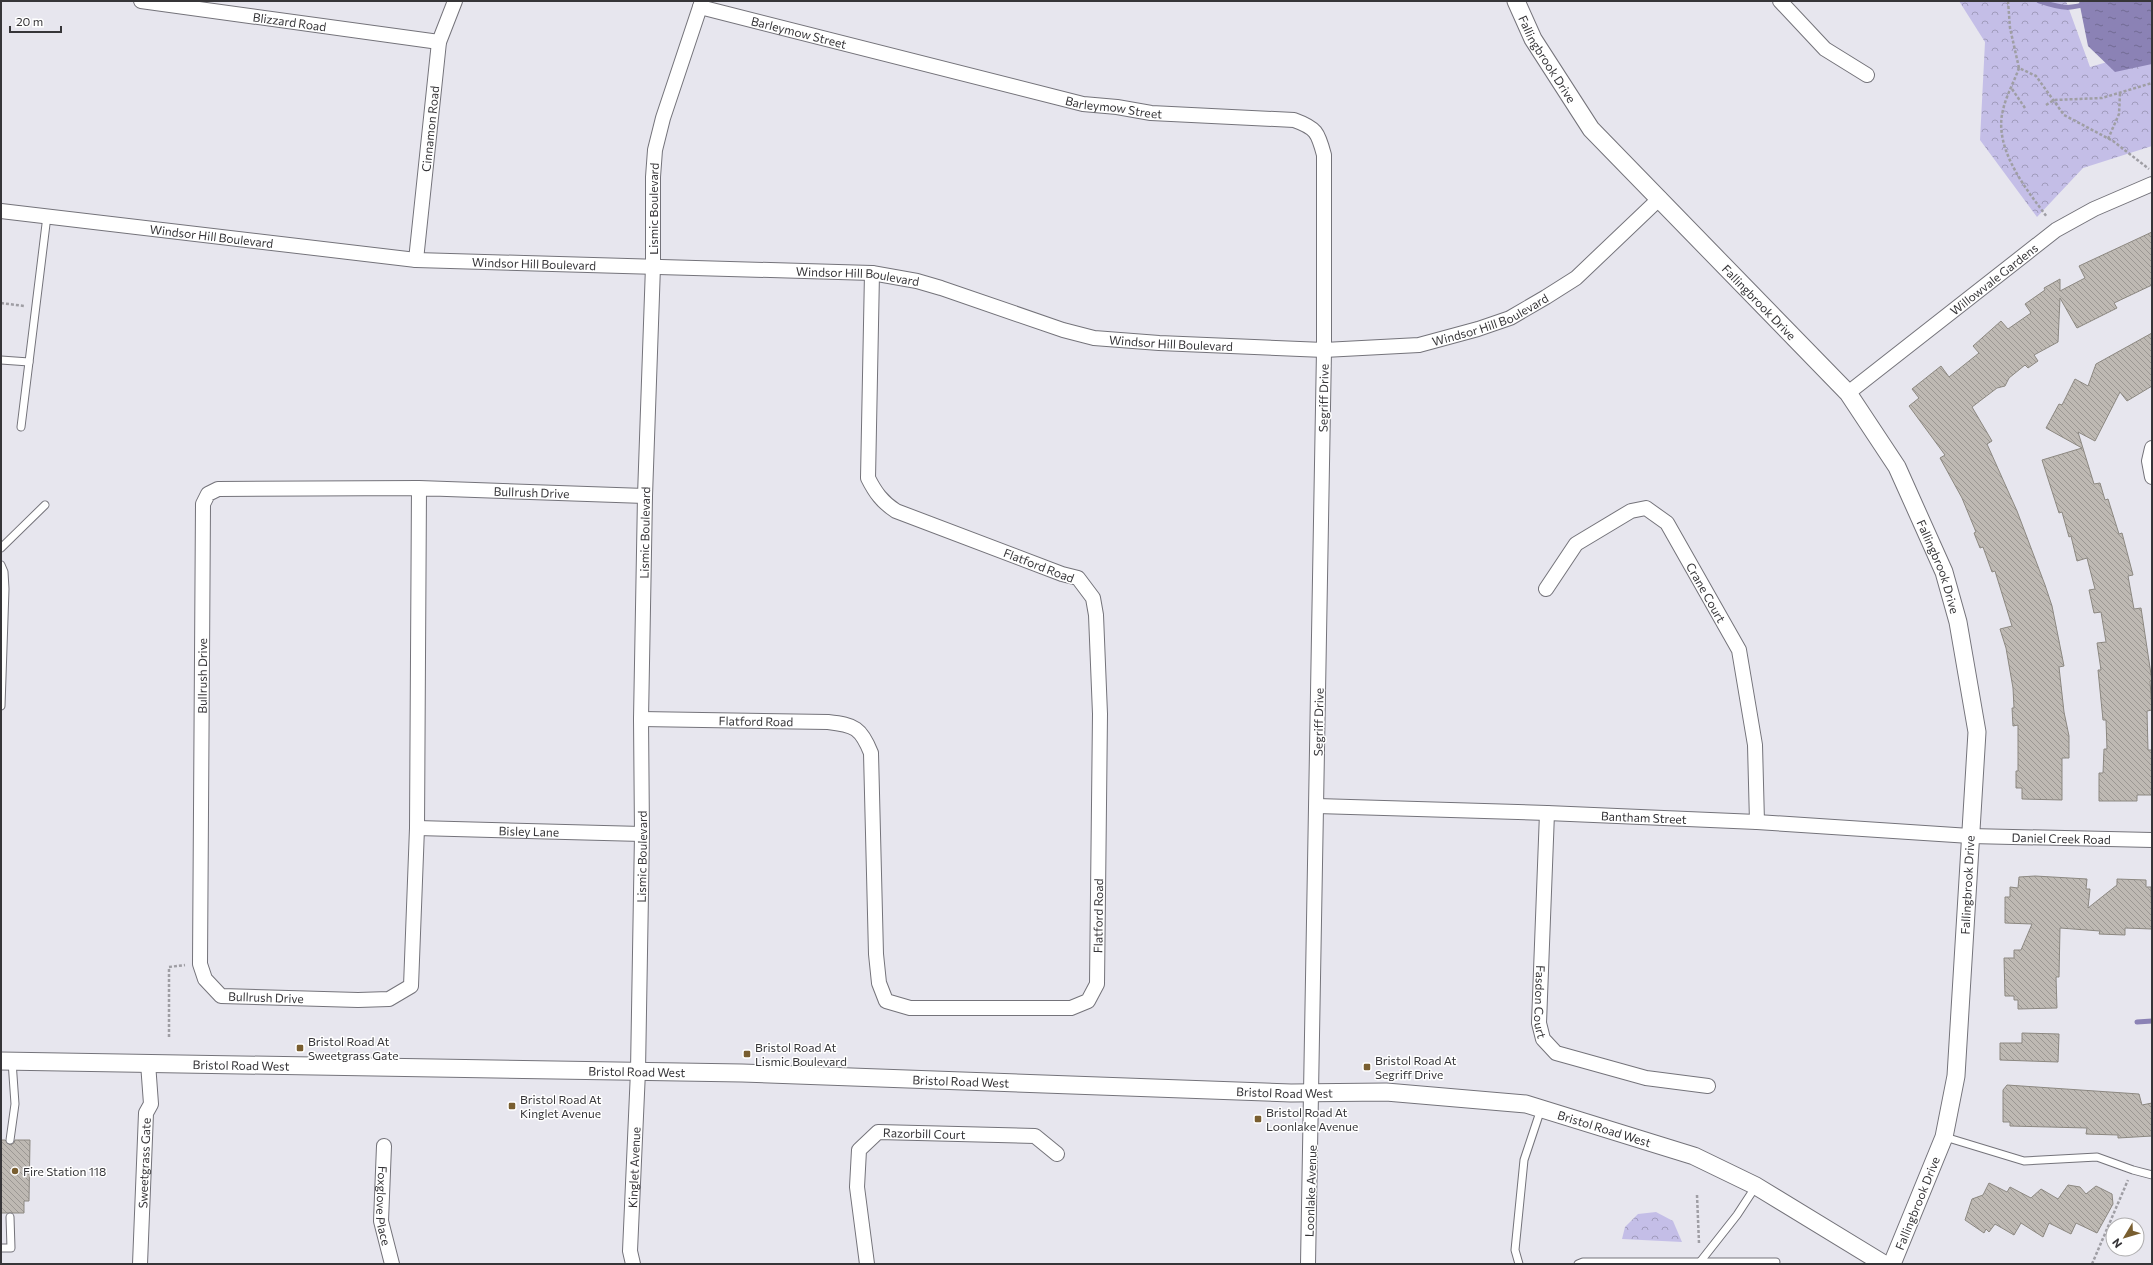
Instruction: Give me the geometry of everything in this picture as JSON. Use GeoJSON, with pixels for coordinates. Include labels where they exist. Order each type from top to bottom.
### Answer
{"type":"FeatureCollection","features":[{"type":"Feature","properties":{"kind":"street","name":"Blizzard Road"},"geometry":{"type":"LineString","coordinates":[[141,1],[233,7],[439,42]]}},
{"type":"Feature","properties":{"kind":"street","name":"Cinnamon Road"},"geometry":{"type":"LineString","coordinates":[[416,260],[439,42],[455,1]]}},
{"type":"Feature","properties":{"kind":"street","name":"Fallingbrook Drive"},"geometry":{"type":"LineString","coordinates":[[1516,1],[1533,39],[1591,129],[1660,198],[1848,393],[1879,438],[1910,492],[1944,572],[1958,622],[1977,732],[1956,1076],[1944,1137],[1892,1264]]}},
{"type":"Feature","properties":{"kind":"street"},"geometry":{"type":"LineString","coordinates":[[1780,1],[1825,49],[1867,75]]}},
{"type":"Feature","properties":{"kind":"street","name":"Lismic Boulevard"},"geometry":{"type":"LineString","coordinates":[[638,1071],[642,834],[641,719],[645,496],[653,266],[653,177],[655,150],[663,118],[701,4]]}},
{"type":"Feature","properties":{"kind":"street","name":"Barleymow Street"},"geometry":{"type":"LineString","coordinates":[[701,4],[1083,104],[1118,107],[1151,113],[1294,120],[1311,126],[1319,136],[1324,155],[1324,350]]}},
{"type":"Feature","properties":{"kind":"street","name":"Willowvale Gardens"},"geometry":{"type":"LineString","coordinates":[[1848,393],[2056,230],[2094,209],[2152,184]]}},
{"type":"Feature","properties":{"kind":"street","name":"Windsor Hill Boulevard"},"geometry":{"type":"LineString","coordinates":[[1,211],[416,260],[872,273],[917,281],[941,288],[1063,330],[1094,338],[1159,344],[1324,350],[1419,345],[1478,329],[1510,318],[1576,278],[1660,198]]}},
{"type":"Feature","properties":{"kind":"street","name":"Flatford Road"},"geometry":{"type":"LineString","coordinates":[[641,719],[828,722],[846,724],[863,734],[871,753],[876,954],[879,983],[886,1001],[910,1008],[1071,1008],[1088,1001],[1097,984],[1099,903],[1100,714],[1096,615],[1093,598],[1078,578],[1062,574],[896,511],[884,504],[875,491],[868,478],[872,273]]}},
{"type":"Feature","properties":{"kind":"street","name":"Segriff Drive"},"geometry":{"type":"LineString","coordinates":[[1312,1093],[1324,350]]}},
{"type":"Feature","properties":{"kind":"street"},"geometry":{"type":"LineString","coordinates":[[2152,448],[2149,461],[2152,477]]}},
{"type":"Feature","properties":{"kind":"street","name":"Bullrush Drive"},"geometry":{"type":"LineString","coordinates":[[419,488],[417,828],[411,986],[389,999],[358,1000],[220,996],[205,979],[200,964],[203,504],[208,494],[218,489],[419,488],[645,496]]}},
{"type":"Feature","properties":{"kind":"street","name":"Crane Court"},"geometry":{"type":"LineString","coordinates":[[1546,589],[1576,544],[1631,511],[1646,508],[1667,523],[1739,650],[1755,745],[1757,822]]}},
{"type":"Feature","properties":{"kind":"street","name":"Bantham Street"},"geometry":{"type":"LineString","coordinates":[[1317,806],[1547,812],[1757,822],[1970,836]]}},
{"type":"Feature","properties":{"kind":"street","name":"Fasdon Court"},"geometry":{"type":"LineString","coordinates":[[1547,812],[1539,1023],[1543,1039],[1556,1052],[1571,1057],[1646,1078],[1708,1086]]}},
{"type":"Feature","properties":{"kind":"street","name":"Bisley Lane"},"geometry":{"type":"LineString","coordinates":[[417,828],[642,834]]}},
{"type":"Feature","properties":{"kind":"street","name":"Daniel Creek Road"},"geometry":{"type":"LineString","coordinates":[[1970,836],[2152,840]]}},
{"type":"Feature","properties":{"kind":"street","name":"Bristol Road West"},"geometry":{"type":"LineString","coordinates":[[7,1061],[750,1073],[1312,1093],[1386,1092],[1526,1104],[1694,1156],[1756,1186],[1884,1264]]}},
{"type":"Feature","properties":{"kind":"street","name":"Sweetgrass Gate"},"geometry":{"type":"LineString","coordinates":[[140,1264],[146,1113],[151,1104],[148,1063]]}},
{"type":"Feature","properties":{"kind":"street","name":"Kinglet Avenue"},"geometry":{"type":"LineString","coordinates":[[633,1264],[630,1251],[638,1071]]}},
{"type":"Feature","properties":{"kind":"street","name":"Loonlake Avenue"},"geometry":{"type":"LineString","coordinates":[[1308,1264],[1312,1093]]}},
{"type":"Feature","properties":{"kind":"street","name":"Razorbill Court"},"geometry":{"type":"LineString","coordinates":[[867,1264],[857,1187],[859,1150],[878,1132],[1035,1136],[1058,1154]]}},
{"type":"Feature","properties":{"kind":"street","name":"Foxglove Place"},"geometry":{"type":"LineString","coordinates":[[384,1146],[381,1221],[392,1264]]}},
{"type":"Feature","properties":{"kind":"lane"},"geometry":{"type":"LineString","coordinates":[[22,427],[47,216]]}},
{"type":"Feature","properties":{"kind":"lane"},"geometry":{"type":"LineString","coordinates":[[1,360],[29,362]]}},
{"type":"Feature","properties":{"kind":"lane"},"geometry":{"type":"LineString","coordinates":[[1,548],[45,505]]}},
{"type":"Feature","properties":{"kind":"lane"},"geometry":{"type":"LineString","coordinates":[[1,565],[4,572],[5,589],[1,706]]}},
{"type":"Feature","properties":{"kind":"lane"},"geometry":{"type":"LineString","coordinates":[[7,1061],[15,1104],[10,1140]]}},
{"type":"Feature","properties":{"kind":"lane"},"geometry":{"type":"LineString","coordinates":[[1519,1264],[1515,1250],[1524,1160],[1541,1108]]}},
{"type":"Feature","properties":{"kind":"lane"},"geometry":{"type":"LineString","coordinates":[[1944,1137],[2024,1160],[2097,1157],[2152,1175]]}},
{"type":"Feature","properties":{"kind":"lane"},"geometry":{"type":"LineString","coordinates":[[1700,1262],[1737,1215],[1756,1186]]}},
{"type":"Feature","properties":{"kind":"lane"},"geometry":{"type":"LineString","coordinates":[[1,1248],[11,1248],[10,1217]]}},
{"type":"Feature","properties":{"kind":"lane"},"geometry":{"type":"LineString","coordinates":[[1578,1264],[1583,1262],[1776,1262]]}},
{"type":"Feature","properties":{"kind":"path"},"geometry":{"type":"LineString","coordinates":[[2008,1],[2010,28],[2019,68],[2002,110],[2001,128],[2003,142],[2018,177],[2056,230]]}},
{"type":"Feature","properties":{"kind":"path"},"geometry":{"type":"LineString","coordinates":[[2019,68],[2036,76],[2064,115],[2108,139],[2152,172]]}},
{"type":"Feature","properties":{"kind":"path"},"geometry":{"type":"LineString","coordinates":[[2046,105],[2054,100],[2102,98],[2152,83]]}},
{"type":"Feature","properties":{"kind":"path"},"geometry":{"type":"LineString","coordinates":[[2012,88],[2025,108]]}},
{"type":"Feature","properties":{"kind":"path"},"geometry":{"type":"LineString","coordinates":[[2108,139],[2119,114],[2120,93]]}},
{"type":"Feature","properties":{"kind":"path"},"geometry":{"type":"LineString","coordinates":[[1,303],[36,308]]}},
{"type":"Feature","properties":{"kind":"path"},"geometry":{"type":"LineString","coordinates":[[169,1037],[169,967],[200,964]]}},
{"type":"Feature","properties":{"kind":"path"},"geometry":{"type":"LineString","coordinates":[[2092,1264],[2133,1170]]}},
{"type":"Feature","properties":{"kind":"path"},"geometry":{"type":"LineString","coordinates":[[1697,1195],[1700,1262]]}},
{"type":"Feature","properties":{"kind":"green space"},"geometry":{"type":"Polygon","coordinates":[[[1959,1],[2066,1],[2090,67],[2152,49],[2152,146],[2083,168],[2037,217],[1980,140],[1985,42],[1959,1]]]}},
{"type":"Feature","properties":{"kind":"green space"},"geometry":{"type":"Polygon","coordinates":[[[1656,1212],[1673,1221],[1682,1242],[1622,1239],[1625,1227],[1638,1214],[1656,1212]]]}},
{"type":"Feature","properties":{"kind":"water"},"geometry":{"type":"Polygon","coordinates":[[[2079,1],[2152,1],[2152,64],[2115,72],[2088,46],[2079,1]]]}},
{"type":"Feature","properties":{"kind":"building"},"geometry":{"type":"Polygon","coordinates":[[[2152,232],[2152,285],[2114,303],[2117,308],[2077,328],[2060,298],[2058,342],[2034,355],[2038,361],[2028,368],[2025,365],[2009,378],[2005,386],[1997,388],[1972,407],[1992,441],[1987,444],[2017,511],[2045,585],[2052,606],[2064,666],[2059,667],[2064,712],[2069,736],[2069,758],[2062,758],[2062,800],[2022,799],[2022,788],[2016,788],[2016,771],[2018,771],[2018,725],[2013,726],[2013,688],[2006,648],[2000,629],[2012,626],[1995,571],[1992,572],[1983,547],[1980,548],[1974,533],[1976,532],[1962,498],[1940,458],[1945,455],[1909,406],[1919,398],[1912,389],[1941,366],[1949,377],[1979,353],[1973,346],[2001,321],[2008,329],[2031,313],[2025,304],[2045,290],[2044,288],[2060,279],[2060,291],[2085,278],[2079,266],[2152,232]]]}},
{"type":"Feature","properties":{"kind":"building"},"geometry":{"type":"Polygon","coordinates":[[[2152,333],[2152,386],[2127,401],[2120,392],[2095,441],[2078,432],[2094,484],[2100,483],[2105,500],[2108,499],[2119,534],[2122,533],[2133,575],[2128,576],[2134,609],[2141,608],[2152,681],[2150,681],[2152,710],[2147,711],[2148,750],[2152,750],[2152,795],[2137,795],[2137,801],[2099,801],[2099,773],[2103,773],[2104,749],[2107,749],[2106,720],[2103,720],[2098,670],[2101,670],[2097,643],[2106,642],[2101,612],[2094,613],[2089,590],[2095,589],[2087,558],[2077,561],[2071,536],[2069,537],[2062,512],[2059,513],[2042,460],[2082,448],[2046,428],[2059,404],[2062,405],[2075,379],[2088,386],[2096,364],[2152,333]]]}},
{"type":"Feature","properties":{"kind":"building"},"geometry":{"type":"Polygon","coordinates":[[[2035,876],[2087,879],[2086,889],[2090,889],[2088,908],[2117,885],[2117,879],[2146,880],[2146,887],[2151,887],[2152,929],[2125,928],[2125,935],[2099,934],[2100,931],[2060,928],[2059,977],[2056,977],[2057,1008],[2018,1009],[2018,1000],[2014,1000],[2014,996],[2005,996],[2004,958],[2014,958],[2014,950],[2021,950],[2032,924],[2005,923],[2005,897],[2010,897],[2010,887],[2018,888],[2019,877],[2035,876]]]}},
{"type":"Feature","properties":{"kind":"building"},"geometry":{"type":"Polygon","coordinates":[[[2022,1033],[2059,1034],[2058,1062],[2000,1060],[2000,1043],[2022,1043],[2022,1033]]]}},
{"type":"Feature","properties":{"kind":"building"},"geometry":{"type":"Polygon","coordinates":[[[2007,1085],[2139,1094],[2142,1105],[2152,1103],[2152,1136],[2118,1138],[2118,1135],[2086,1134],[2087,1128],[2010,1126],[2010,1122],[2003,1122],[2003,1090],[2007,1085]]]}},
{"type":"Feature","properties":{"kind":"building","name":"Fire Station 118"},"geometry":{"type":"Polygon","coordinates":[[[1,1140],[5,1140],[10,1145],[14,1143],[15,1140],[30,1140],[29,1201],[24,1201],[24,1213],[1,1213],[1,1140]]]}},
{"type":"Feature","properties":{"kind":"building"},"geometry":{"type":"Polygon","coordinates":[[[1989,1183],[2007,1192],[2010,1187],[2031,1198],[2041,1189],[2058,1199],[2068,1185],[2080,1187],[2086,1194],[2096,1186],[2112,1194],[2113,1204],[2097,1233],[2076,1223],[2071,1234],[2049,1223],[2043,1237],[2021,1223],[2014,1235],[1995,1224],[1989,1232],[1986,1229],[1984,1233],[1965,1220],[1972,1199],[1983,1195],[1989,1183]]]}},
{"type":"Feature","properties":{"kind":"waterway"},"geometry":{"type":"LineString","coordinates":[[2039,1],[2061,7],[2079,6],[2095,1]]}},
{"type":"Feature","properties":{"kind":"waterway"},"geometry":{"type":"LineString","coordinates":[[2137,1022],[2152,1021]]}},
{"type":"Feature","properties":{"kind":"place","name":"Bristol Road At Sweetgrass Gate"},"geometry":{"type":"Point","coordinates":[300,1048]}},
{"type":"Feature","properties":{"kind":"place","name":"Bristol Road At Lismic Boulevard"},"geometry":{"type":"Point","coordinates":[747,1054]}},
{"type":"Feature","properties":{"kind":"place","name":"Bristol Road At Segriff Drive"},"geometry":{"type":"Point","coordinates":[1367,1067]}},
{"type":"Feature","properties":{"kind":"place","name":"Bristol Road At Kinglet Avenue"},"geometry":{"type":"Point","coordinates":[512,1106]}},
{"type":"Feature","properties":{"kind":"place","name":"Bristol Road At Loonlake Avenue"},"geometry":{"type":"Point","coordinates":[1258,1119]}},
{"type":"Feature","properties":{"kind":"place","name":"Fire Station 118"},"geometry":{"type":"Point","coordinates":[15,1171]}}]}
